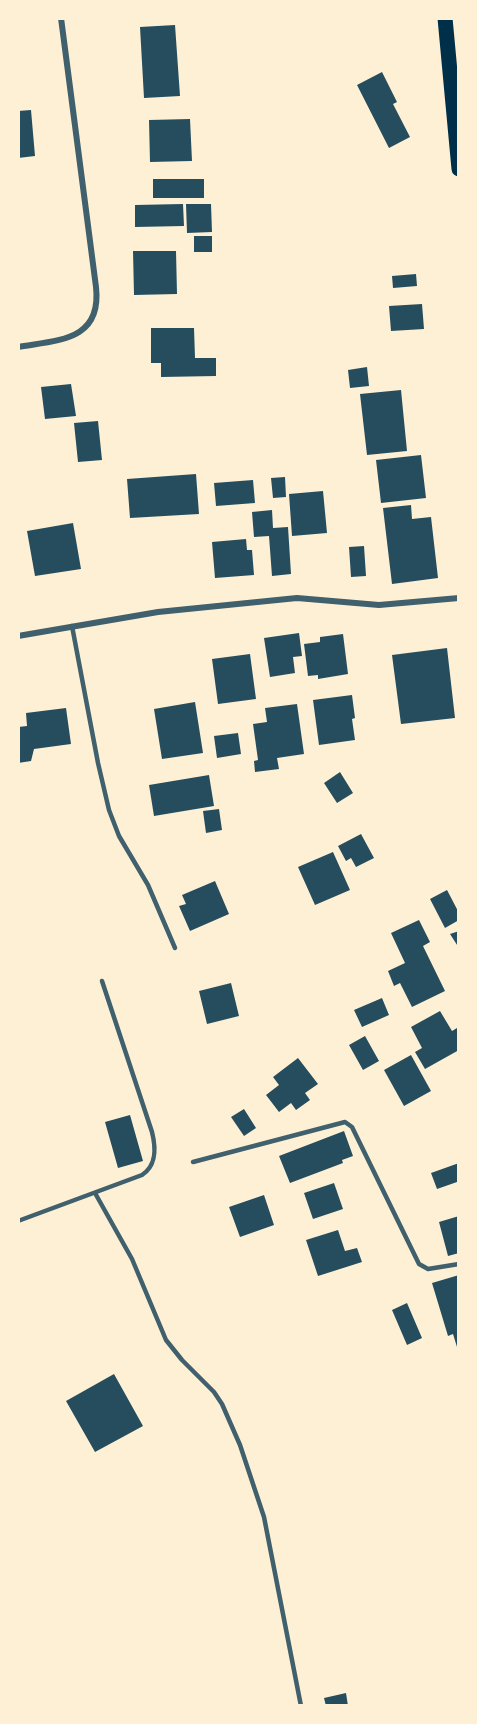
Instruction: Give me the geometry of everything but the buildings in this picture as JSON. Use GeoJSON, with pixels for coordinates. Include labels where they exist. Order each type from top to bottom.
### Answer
{"type":"FeatureCollection","features":[{"type":"Feature","properties":{"kind":"main road"},"geometry":{"type":"LineString","coordinates":[[445,18],[459,169]]}},
{"type":"Feature","properties":{"kind":"street"},"geometry":{"type":"LineString","coordinates":[[18,347],[57,340],[84,330],[91,322],[95,310],[96,287],[61,18]]}},
{"type":"Feature","properties":{"kind":"street"},"geometry":{"type":"LineString","coordinates":[[18,636],[158,612],[297,598],[379,605],[459,598]]}},
{"type":"Feature","properties":{"kind":"lane"},"geometry":{"type":"LineString","coordinates":[[72,626],[98,763],[110,810],[119,836],[148,885],[176,948]]}},
{"type":"Feature","properties":{"kind":"lane"},"geometry":{"type":"LineString","coordinates":[[18,1221],[147,1172],[152,1163],[154,1152],[152,1132],[102,981]]}},
{"type":"Feature","properties":{"kind":"lane"},"geometry":{"type":"LineString","coordinates":[[193,1162],[345,1122],[352,1127],[419,1264],[428,1269],[459,1264]]}},
{"type":"Feature","properties":{"kind":"lane"},"geometry":{"type":"LineString","coordinates":[[96,1193],[132,1260],[166,1340],[182,1360],[214,1392],[222,1404],[240,1445],[264,1517],[300,1706]]}}]}
